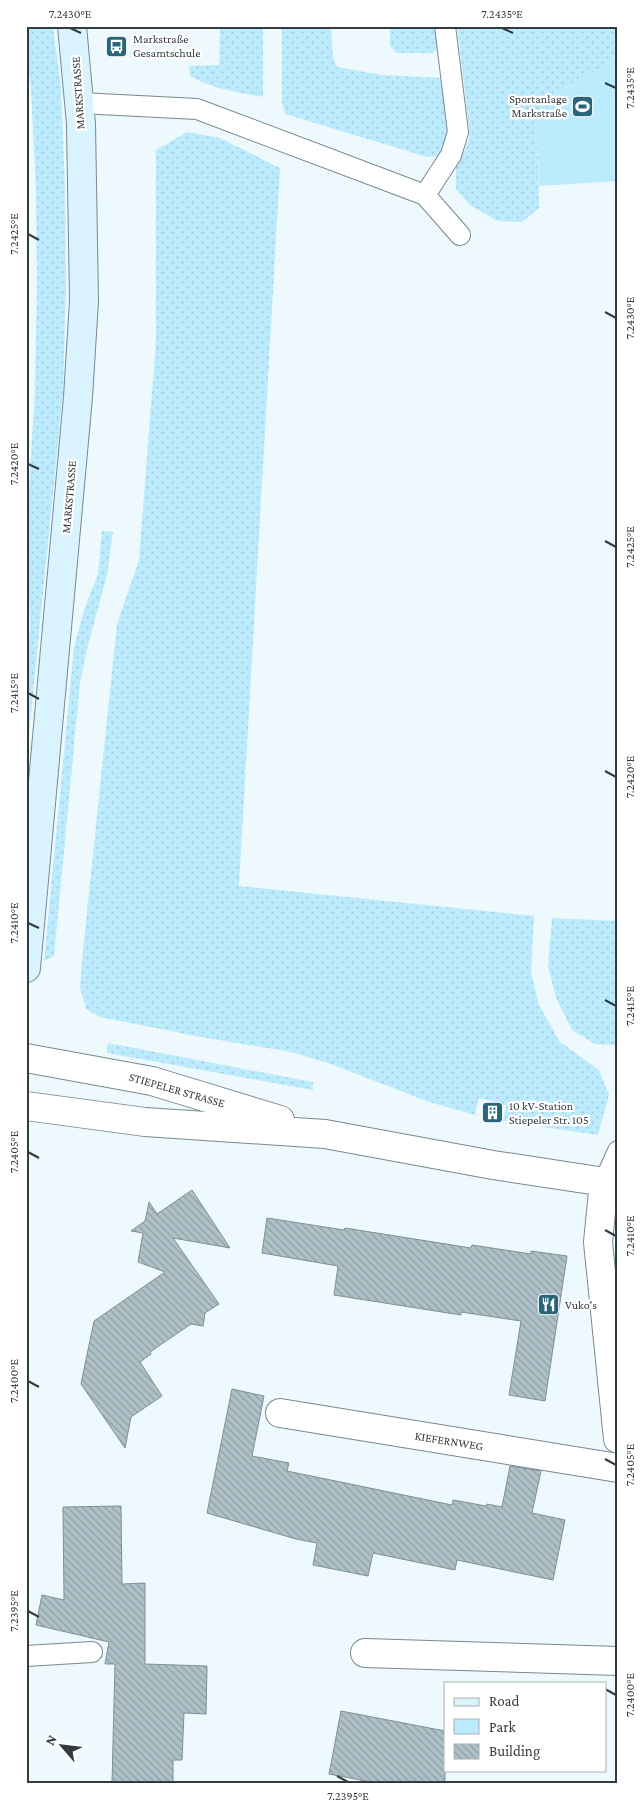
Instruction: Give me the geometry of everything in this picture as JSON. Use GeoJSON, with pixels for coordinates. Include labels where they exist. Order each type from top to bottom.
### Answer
{"type":"FeatureCollection","features":[{"type":"Feature","properties":{"kind":"main road","name":"MARKSTRASSE"},"geometry":{"type":"LineString","coordinates":[[26,968],[78,397],[84,301],[80,103],[72,26]]}},
{"type":"Feature","properties":{"kind":"street","name":"STIEPELER STRASSE"},"geometry":{"type":"LineString","coordinates":[[26,1058],[152,1081],[324,1134]]}},
{"type":"Feature","properties":{"kind":"street","name":"STIEPELER STRASSE"},"geometry":{"type":"LineString","coordinates":[[26,1106],[146,1122],[324,1134],[493,1165],[611,1183]]}},
{"type":"Feature","properties":{"kind":"street"},"geometry":{"type":"LineString","coordinates":[[611,1183],[598,1242],[618,1439]]}},
{"type":"Feature","properties":{"kind":"street","name":"KIEFERNWEG"},"geometry":{"type":"LineString","coordinates":[[280,1413],[618,1468]]}},
{"type":"Feature","properties":{"kind":"street"},"geometry":{"type":"LineString","coordinates":[[365,1653],[618,1661]]}},
{"type":"Feature","properties":{"kind":"lane"},"geometry":{"type":"LineString","coordinates":[[425,195],[451,155],[458,132],[445,26]]}},
{"type":"Feature","properties":{"kind":"lane"},"geometry":{"type":"LineString","coordinates":[[80,103],[197,109],[425,195],[460,235]]}},
{"type":"Feature","properties":{"kind":"lane"},"geometry":{"type":"LineString","coordinates":[[611,1183],[618,1150]]}},
{"type":"Feature","properties":{"kind":"lane"},"geometry":{"type":"LineString","coordinates":[[26,1656],[92,1652]]}},
{"type":"Feature","properties":{"kind":"green space"},"geometry":{"type":"Polygon","coordinates":[[[26,26],[53,26],[61,88],[66,288],[63,391],[26,764],[26,661],[30,629],[27,523],[35,390],[37,287],[36,189],[26,26]]]}},
{"type":"Feature","properties":{"kind":"green space"},"geometry":{"type":"Polygon","coordinates":[[[220,26],[263,26],[263,97],[216,87],[190,76],[189,66],[219,65],[220,26]]]}},
{"type":"Feature","properties":{"kind":"green space"},"geometry":{"type":"Polygon","coordinates":[[[282,26],[331,26],[333,57],[337,67],[382,75],[442,78],[450,140],[441,156],[427,157],[285,114],[282,102],[282,26]]]}},
{"type":"Feature","properties":{"kind":"green space"},"geometry":{"type":"Polygon","coordinates":[[[390,26],[437,26],[439,47],[432,53],[397,53],[390,46],[390,26]]]}},
{"type":"Feature","properties":{"kind":"green space"},"geometry":{"type":"Polygon","coordinates":[[[457,26],[618,26],[618,59],[560,90],[537,123],[539,208],[522,222],[498,221],[470,205],[456,189],[456,163],[465,150],[469,139],[457,26]]]}},
{"type":"Feature","properties":{"kind":"green space","name":"Sportanlage Markstraße"},"geometry":{"type":"Polygon","coordinates":[[[618,59],[618,181],[539,186],[537,123],[560,90],[618,59]]]}},
{"type":"Feature","properties":{"kind":"green space"},"geometry":{"type":"Polygon","coordinates":[[[187,132],[220,138],[280,168],[239,886],[534,916],[531,972],[539,1005],[560,1042],[599,1070],[609,1095],[598,1135],[503,1121],[506,1105],[479,1098],[475,1115],[429,1102],[331,1064],[291,1052],[100,1017],[86,1009],[80,987],[117,624],[139,560],[156,341],[156,150],[187,132]]]}},
{"type":"Feature","properties":{"kind":"green space"},"geometry":{"type":"Polygon","coordinates":[[[102,531],[113,532],[107,575],[80,683],[54,956],[44,961],[74,647],[85,607],[98,574],[102,531]]]}},
{"type":"Feature","properties":{"kind":"green space"},"geometry":{"type":"Polygon","coordinates":[[[552,918],[618,921],[618,1043],[613,1045],[595,1044],[572,1030],[556,998],[548,966],[552,918]]]}},
{"type":"Feature","properties":{"kind":"green space"},"geometry":{"type":"Polygon","coordinates":[[[108,1043],[313,1082],[313,1090],[107,1053],[108,1043]]]}},
{"type":"Feature","properties":{"kind":"building"},"geometry":{"type":"Polygon","coordinates":[[[192,1190],[230,1248],[173,1238],[219,1304],[205,1313],[203,1326],[191,1324],[150,1352],[151,1354],[140,1362],[162,1396],[131,1417],[125,1448],[81,1384],[94,1321],[165,1272],[138,1262],[143,1233],[131,1231],[145,1221],[149,1202],[157,1214],[192,1190]]]}},
{"type":"Feature","properties":{"kind":"building"},"geometry":{"type":"Polygon","coordinates":[[[267,1218],[471,1248],[472,1245],[531,1254],[531,1251],[567,1256],[545,1401],[509,1395],[521,1321],[461,1312],[461,1315],[334,1295],[338,1266],[262,1253],[267,1218]]]}},
{"type":"Feature","properties":{"kind":"building"},"geometry":{"type":"Polygon","coordinates":[[[232,1389],[264,1396],[252,1456],[289,1463],[287,1471],[452,1505],[453,1500],[502,1507],[510,1466],[541,1471],[532,1513],[565,1520],[553,1580],[457,1560],[455,1570],[373,1553],[368,1576],[313,1565],[317,1543],[296,1539],[207,1513],[232,1389]]]}},
{"type":"Feature","properties":{"kind":"building"},"geometry":{"type":"Polygon","coordinates":[[[121,1506],[122,1584],[145,1583],[145,1664],[207,1666],[206,1714],[184,1713],[182,1760],[173,1760],[173,1783],[112,1783],[115,1664],[105,1664],[109,1642],[36,1625],[42,1595],[64,1600],[63,1507],[121,1506]]]}},
{"type":"Feature","properties":{"kind":"building"},"geometry":{"type":"Polygon","coordinates":[[[341,1711],[444,1731],[445,1783],[376,1783],[329,1774],[341,1711]]]}},
{"type":"Feature","properties":{"kind":"place","name":"Markstraße Gesamtschule"},"geometry":{"type":"Point","coordinates":[117,46]}},
{"type":"Feature","properties":{"kind":"place","name":"Sportanlage Markstraße"},"geometry":{"type":"Point","coordinates":[583,106]}},
{"type":"Feature","properties":{"kind":"place","name":"10 kV-Station Stiepeler Str. 105"},"geometry":{"type":"Point","coordinates":[493,1113]}},
{"type":"Feature","properties":{"kind":"place","name":"Vuko's"},"geometry":{"type":"Point","coordinates":[549,1305]}}]}
